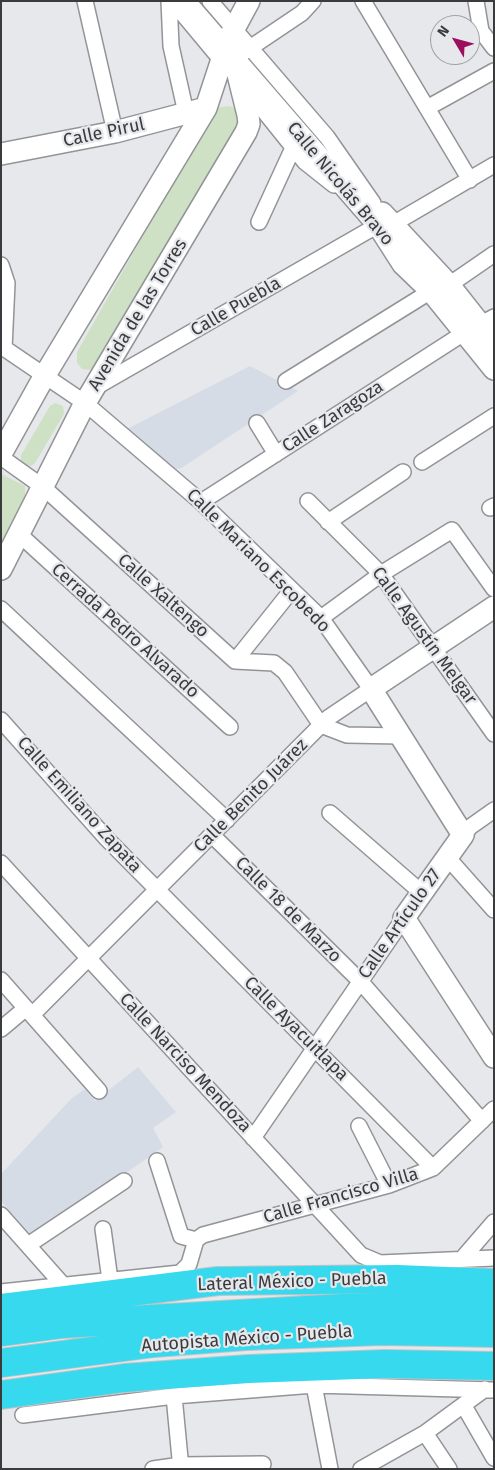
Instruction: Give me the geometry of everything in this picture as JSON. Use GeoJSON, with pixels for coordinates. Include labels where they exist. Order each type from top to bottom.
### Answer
{"type":"FeatureCollection","features":[{"type":"Feature","properties":{"kind":"highway","name":"Lateral México - Puebla"},"geometry":{"type":"LineString","coordinates":[[1,1308],[218,1281],[369,1270],[494,1283]]}},
{"type":"Feature","properties":{"kind":"highway","name":"Autopista México - Puebla"},"geometry":{"type":"LineString","coordinates":[[1,1332],[62,1324],[343,1308],[494,1305]]}},
{"type":"Feature","properties":{"kind":"highway","name":"Autopista México - Puebla"},"geometry":{"type":"LineString","coordinates":[[1,1363],[154,1343],[246,1336],[382,1331],[494,1333]]}},
{"type":"Feature","properties":{"kind":"highway"},"geometry":{"type":"LineString","coordinates":[[1,1395],[124,1378],[248,1369],[385,1364],[491,1382]]}},
{"type":"Feature","properties":{"kind":"main road","name":"Calle Nicolás Bravo"},"geometry":{"type":"LineString","coordinates":[[184,1],[233,49],[378,216],[403,264],[440,288],[494,342]]}},
{"type":"Feature","properties":{"kind":"main road","name":"Calle Nicolás Bravo"},"geometry":{"type":"LineString","coordinates":[[198,1],[233,49]]}},
{"type":"Feature","properties":{"kind":"main road"},"geometry":{"type":"LineString","coordinates":[[1,456],[45,375],[206,108],[233,49],[249,1]]}},
{"type":"Feature","properties":{"kind":"main road","name":"Avenida de las Torres"},"geometry":{"type":"LineString","coordinates":[[1,569],[90,395],[246,132],[249,124],[233,49]]}},
{"type":"Feature","properties":{"kind":"main road","name":"Calle Pirul"},"geometry":{"type":"LineString","coordinates":[[1,154],[115,132],[206,108]]}},
{"type":"Feature","properties":{"kind":"main road","name":"Calle Nicolás Bravo"},"geometry":{"type":"LineString","coordinates":[[479,325],[494,368]]}},
{"type":"Feature","properties":{"kind":"main road","name":"Calle Benito Juárez"},"geometry":{"type":"LineString","coordinates":[[371,688],[494,607]]}},
{"type":"Feature","properties":{"kind":"main road","name":"Calle Mariano Escobedo"},"geometry":{"type":"LineString","coordinates":[[371,688],[463,835]]}},
{"type":"Feature","properties":{"kind":"main road","name":"Calle Artículo 27"},"geometry":{"type":"LineString","coordinates":[[404,918],[463,835]]}},
{"type":"Feature","properties":{"kind":"main road"},"geometry":{"type":"LineString","coordinates":[[404,918],[494,1057]]}},
{"type":"Feature","properties":{"kind":"street"},"geometry":{"type":"LineString","coordinates":[[85,1],[115,132]]}},
{"type":"Feature","properties":{"kind":"street"},"geometry":{"type":"LineString","coordinates":[[170,1],[233,49]]}},
{"type":"Feature","properties":{"kind":"street"},"geometry":{"type":"LineString","coordinates":[[170,1],[171,46],[186,113]]}},
{"type":"Feature","properties":{"kind":"street"},"geometry":{"type":"LineString","coordinates":[[210,1],[233,49]]}},
{"type":"Feature","properties":{"kind":"street"},"geometry":{"type":"LineString","coordinates":[[233,49],[302,13],[313,1]]}},
{"type":"Feature","properties":{"kind":"street"},"geometry":{"type":"LineString","coordinates":[[363,1],[470,180]]}},
{"type":"Feature","properties":{"kind":"street"},"geometry":{"type":"LineString","coordinates":[[479,2],[481,31],[494,48]]}},
{"type":"Feature","properties":{"kind":"street"},"geometry":{"type":"LineString","coordinates":[[427,108],[494,71]]}},
{"type":"Feature","properties":{"kind":"street"},"geometry":{"type":"LineString","coordinates":[[241,83],[305,162],[378,216]]}},
{"type":"Feature","properties":{"kind":"street"},"geometry":{"type":"LineString","coordinates":[[260,222],[293,148]]}},
{"type":"Feature","properties":{"kind":"street","name":"Calle Puebla"},"geometry":{"type":"LineString","coordinates":[[90,395],[378,216],[470,180],[494,166]]}},
{"type":"Feature","properties":{"kind":"street"},"geometry":{"type":"LineString","coordinates":[[286,381],[494,254]]}},
{"type":"Feature","properties":{"kind":"street"},"geometry":{"type":"LineString","coordinates":[[1,265],[7,284],[3,348]]}},
{"type":"Feature","properties":{"kind":"street","name":"Calle Zaragoza"},"geometry":{"type":"LineString","coordinates":[[201,502],[479,325]]}},
{"type":"Feature","properties":{"kind":"street","name":"Calle Mariano Escobedo"},"geometry":{"type":"LineString","coordinates":[[3,348],[45,375],[90,395],[321,618],[371,688]]}},
{"type":"Feature","properties":{"kind":"street"},"geometry":{"type":"LineString","coordinates":[[422,462],[494,416]]}},
{"type":"Feature","properties":{"kind":"street"},"geometry":{"type":"LineString","coordinates":[[257,423],[276,454]]}},
{"type":"Feature","properties":{"kind":"street","name":"Calle Xaltengo"},"geometry":{"type":"LineString","coordinates":[[1,456],[43,487],[235,661]]}},
{"type":"Feature","properties":{"kind":"street"},"geometry":{"type":"LineString","coordinates":[[328,522],[403,472]]}},
{"type":"Feature","properties":{"kind":"street","name":"Calle Agustín Melgar"},"geometry":{"type":"LineString","coordinates":[[308,502],[381,574],[494,734]]}},
{"type":"Feature","properties":{"kind":"street"},"geometry":{"type":"LineString","coordinates":[[321,618],[381,574],[452,530],[494,589]]}},
{"type":"Feature","properties":{"kind":"street","name":"Cerrada Pedro Alvarado"},"geometry":{"type":"LineString","coordinates":[[19,534],[230,727]]}},
{"type":"Feature","properties":{"kind":"street"},"geometry":{"type":"LineString","coordinates":[[235,661],[291,591]]}},
{"type":"Feature","properties":{"kind":"street"},"geometry":{"type":"LineString","coordinates":[[1,609],[227,820]]}},
{"type":"Feature","properties":{"kind":"street"},"geometry":{"type":"LineString","coordinates":[[235,661],[274,663],[285,672],[321,725],[347,735],[401,736]]}},
{"type":"Feature","properties":{"kind":"street","name":"Calle Benito Juárez"},"geometry":{"type":"LineString","coordinates":[[1,1029],[29,1011],[88,959],[321,725],[371,688]]}},
{"type":"Feature","properties":{"kind":"street","name":"Calle Emiliano Zapata"},"geometry":{"type":"LineString","coordinates":[[1,720],[107,839],[158,890]]}},
{"type":"Feature","properties":{"kind":"street","name":"Calle Artículo 27"},"geometry":{"type":"LineString","coordinates":[[463,835],[470,827],[494,810]]}},
{"type":"Feature","properties":{"kind":"street"},"geometry":{"type":"LineString","coordinates":[[330,813],[422,893]]}},
{"type":"Feature","properties":{"kind":"street","name":"Calle 18 de Marzo"},"geometry":{"type":"LineString","coordinates":[[212,834],[360,982],[482,1121]]}},
{"type":"Feature","properties":{"kind":"street"},"geometry":{"type":"LineString","coordinates":[[447,857],[488,896],[494,910]]}},
{"type":"Feature","properties":{"kind":"street","name":"Calle Narciso Mendoza"},"geometry":{"type":"LineString","coordinates":[[1,863],[361,1255],[369,1270]]}},
{"type":"Feature","properties":{"kind":"street","name":"Calle Ayacuitlapa"},"geometry":{"type":"LineString","coordinates":[[158,890],[433,1168]]}},
{"type":"Feature","properties":{"kind":"street","name":"Calle Artículo 27"},"geometry":{"type":"LineString","coordinates":[[253,1138],[404,918]]}},
{"type":"Feature","properties":{"kind":"street"},"geometry":{"type":"LineString","coordinates":[[1,980],[99,1092]]}},
{"type":"Feature","properties":{"kind":"street","name":"Calle Francisco Villa"},"geometry":{"type":"LineString","coordinates":[[196,1240],[203,1235],[389,1185],[433,1168],[494,1109]]}},
{"type":"Feature","properties":{"kind":"street"},"geometry":{"type":"LineString","coordinates":[[359,1126],[389,1185]]}},
{"type":"Feature","properties":{"kind":"street"},"geometry":{"type":"LineString","coordinates":[[1,1292],[180,1273],[189,1264],[196,1240],[181,1236],[157,1161]]}},
{"type":"Feature","properties":{"kind":"street"},"geometry":{"type":"LineString","coordinates":[[28,1245],[124,1181]]}},
{"type":"Feature","properties":{"kind":"street"},"geometry":{"type":"LineString","coordinates":[[1,1215],[63,1285]]}},
{"type":"Feature","properties":{"kind":"street"},"geometry":{"type":"LineString","coordinates":[[462,1259],[494,1222]]}},
{"type":"Feature","properties":{"kind":"street"},"geometry":{"type":"LineString","coordinates":[[104,1229],[110,1280]]}},
{"type":"Feature","properties":{"kind":"street"},"geometry":{"type":"LineString","coordinates":[[369,1270],[380,1263],[494,1258]]}},
{"type":"Feature","properties":{"kind":"street"},"geometry":{"type":"LineString","coordinates":[[23,1415],[174,1396],[314,1385],[491,1382]]}},
{"type":"Feature","properties":{"kind":"street"},"geometry":{"type":"LineString","coordinates":[[361,1469],[425,1433],[464,1406],[491,1382]]}},
{"type":"Feature","properties":{"kind":"street"},"geometry":{"type":"LineString","coordinates":[[314,1385],[330,1469]]}},
{"type":"Feature","properties":{"kind":"street"},"geometry":{"type":"LineString","coordinates":[[174,1396],[181,1467]]}},
{"type":"Feature","properties":{"kind":"street"},"geometry":{"type":"LineString","coordinates":[[464,1406],[494,1458]]}},
{"type":"Feature","properties":{"kind":"street"},"geometry":{"type":"LineString","coordinates":[[425,1433],[448,1469]]}},
{"type":"Feature","properties":{"kind":"street"},"geometry":{"type":"LineString","coordinates":[[152,1469],[263,1464]]}},
{"type":"Feature","properties":{"kind":"shaded area"},"geometry":{"type":"Polygon","coordinates":[[[250,366],[298,391],[180,469],[167,468],[127,429],[250,366]]]}},
{"type":"Feature","properties":{"kind":"shaded area"},"geometry":{"type":"Polygon","coordinates":[[[138,1067],[176,1112],[153,1128],[163,1147],[34,1238],[1,1201],[1,1174],[72,1098],[85,1089],[95,1101],[138,1067]]]}},
{"type":"Feature","properties":{"kind":"green space"},"geometry":{"type":"Polygon","coordinates":[[[230,106],[238,110],[242,119],[96,367],[89,370],[82,369],[77,363],[77,352],[212,114],[220,107],[230,106]]]}},
{"type":"Feature","properties":{"kind":"green space"},"geometry":{"type":"Polygon","coordinates":[[[55,403],[63,406],[64,414],[35,463],[31,466],[25,465],[21,460],[21,455],[50,406],[55,403]]]}},
{"type":"Feature","properties":{"kind":"green space"},"geometry":{"type":"Polygon","coordinates":[[[1,474],[25,486],[25,509],[1,553],[1,474]]]}}]}
